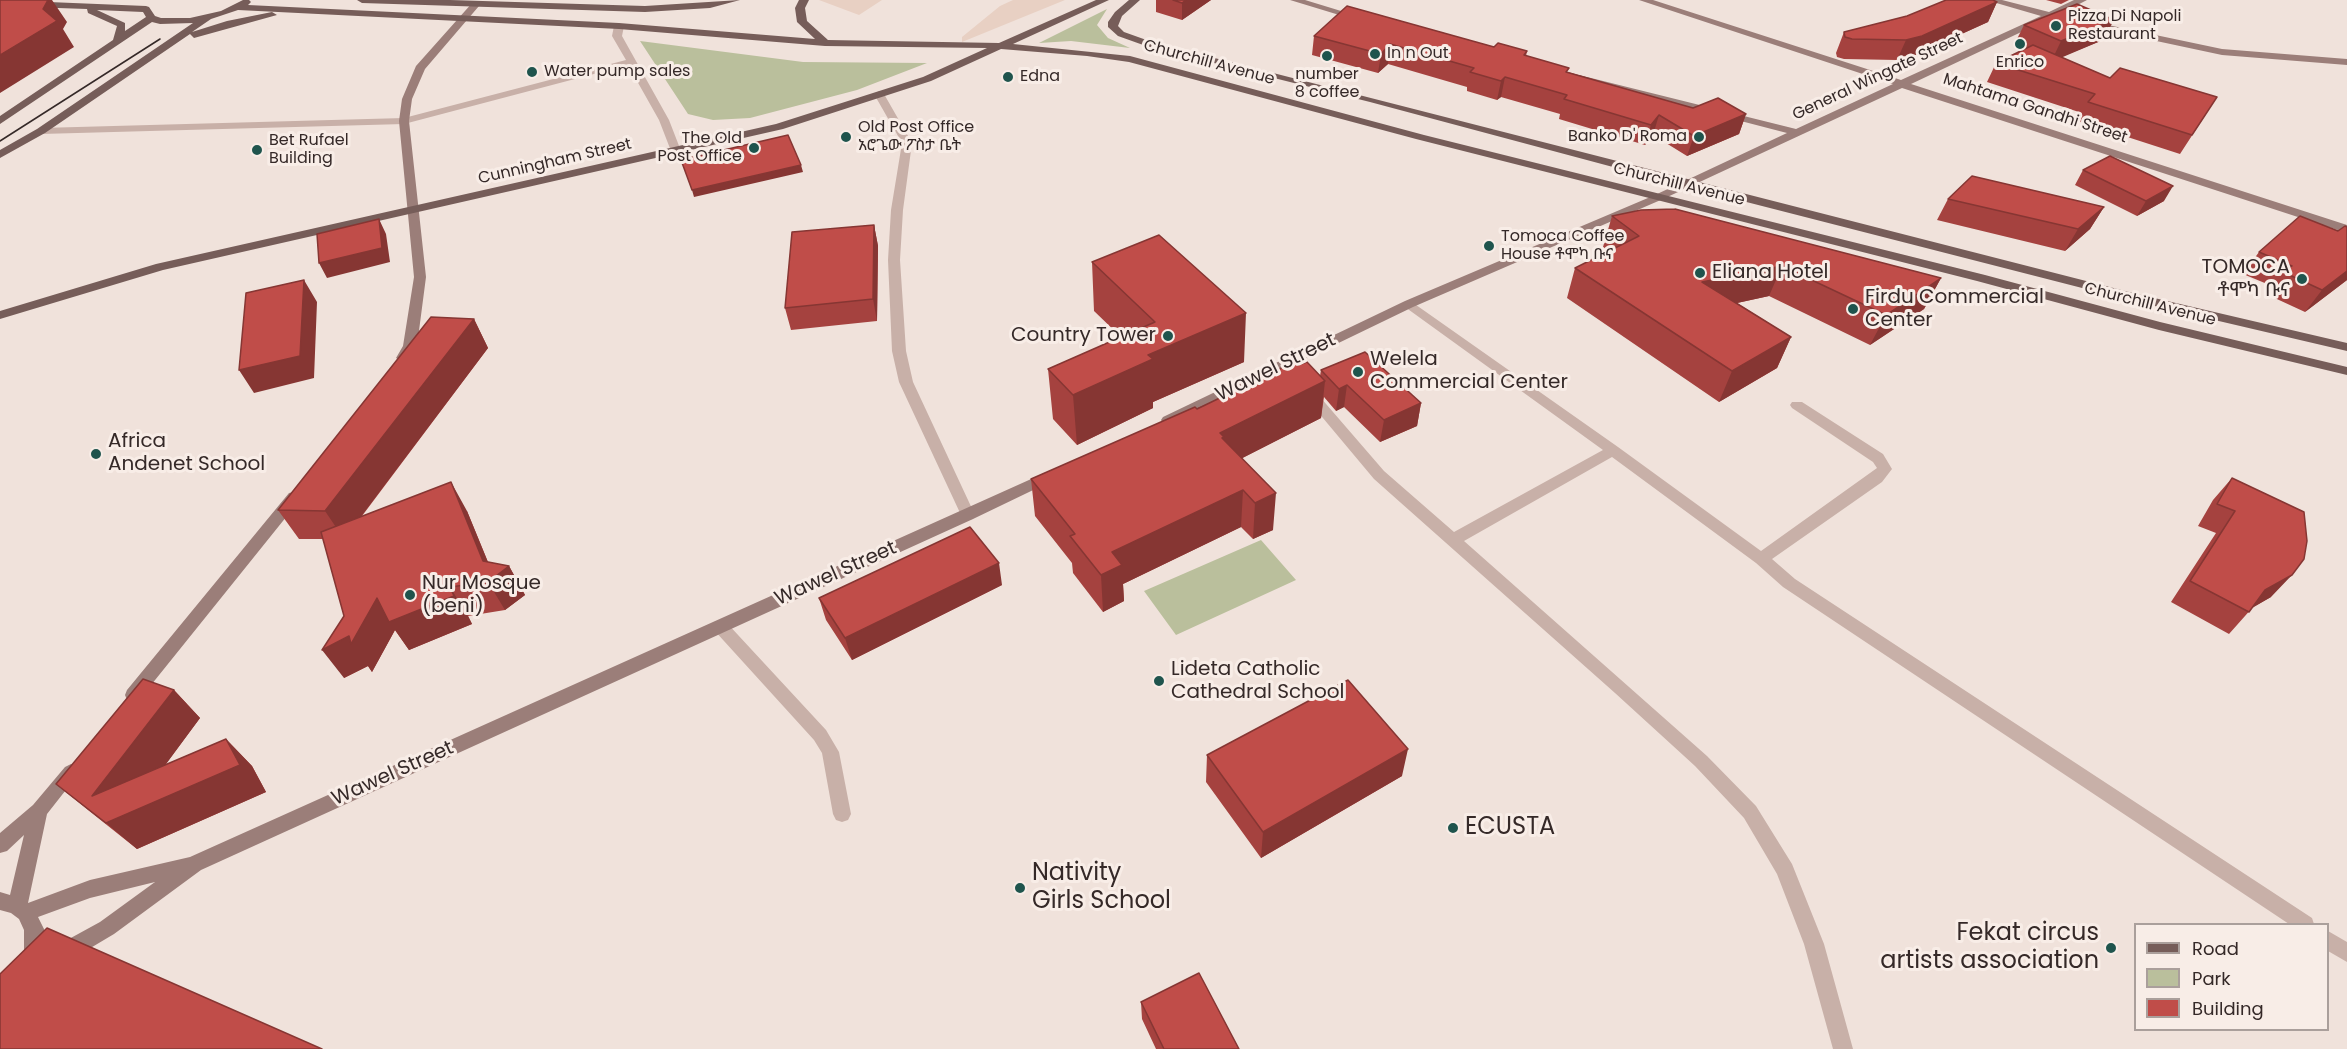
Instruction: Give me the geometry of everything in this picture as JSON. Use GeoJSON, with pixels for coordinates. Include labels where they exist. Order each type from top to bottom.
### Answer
{"type":"FeatureCollection","features":[{"type":"Feature","properties":{"kind":"main road"},"geometry":{"type":"LineString","coordinates":[[0,121],[117,42],[149,13],[153,0]]}},
{"type":"Feature","properties":{"kind":"main road"},"geometry":{"type":"LineString","coordinates":[[0,3],[149,13],[174,22],[207,18],[239,7],[248,0]]}},
{"type":"Feature","properties":{"kind":"main road"},"geometry":{"type":"LineString","coordinates":[[362,0],[645,9],[710,5],[735,0]]}},
{"type":"Feature","properties":{"kind":"main road"},"geometry":{"type":"LineString","coordinates":[[804,0],[800,8],[802,22],[825,43]]}},
{"type":"Feature","properties":{"kind":"main road","name":"Cunningham Street"},"geometry":{"type":"LineString","coordinates":[[0,315],[160,267],[415,212],[779,127],[927,79],[1104,0]]}},
{"type":"Feature","properties":{"kind":"main road","name":"Churchill Avenue"},"geometry":{"type":"LineString","coordinates":[[1135,0],[1118,14],[1113,27],[1121,34],[1149,44],[2133,297],[2347,347]]}},
{"type":"Feature","properties":{"kind":"main road"},"geometry":{"type":"LineString","coordinates":[[1294,0],[1372,21]]}},
{"type":"Feature","properties":{"kind":"main road","name":"Mahtama Gandhi Street"},"geometry":{"type":"LineString","coordinates":[[1644,0],[2347,229]]}},
{"type":"Feature","properties":{"kind":"main road"},"geometry":{"type":"LineString","coordinates":[[1991,0],[2062,18]]}},
{"type":"Feature","properties":{"kind":"main road","name":"General Wingate Street"},"geometry":{"type":"LineString","coordinates":[[1659,197],[1794,132],[2082,0]]}},
{"type":"Feature","properties":{"kind":"main road"},"geometry":{"type":"LineString","coordinates":[[398,366],[410,346],[420,278],[404,121],[410,88],[420,68],[476,4]]}},
{"type":"Feature","properties":{"kind":"main road"},"geometry":{"type":"LineString","coordinates":[[70,6],[113,19],[122,25],[117,42]]}},
{"type":"Feature","properties":{"kind":"main road"},"geometry":{"type":"LineString","coordinates":[[239,7],[336,11]]}},
{"type":"Feature","properties":{"kind":"main road"},"geometry":{"type":"LineString","coordinates":[[144,63],[187,39],[227,24],[260,17],[336,11]]}},
{"type":"Feature","properties":{"kind":"main road","name":"Churchill Avenue"},"geometry":{"type":"LineString","coordinates":[[336,11],[619,26],[825,43],[1001,46],[1087,53],[1141,61],[1354,120],[2347,371]]}},
{"type":"Feature","properties":{"kind":"main road"},"geometry":{"type":"LineString","coordinates":[[0,155],[41,131],[144,63],[207,18]]}},
{"type":"Feature","properties":{"kind":"main road"},"geometry":{"type":"LineString","coordinates":[[2073,20],[2222,52],[2347,62]]}},
{"type":"Feature","properties":{"kind":"main road"},"geometry":{"type":"LineString","coordinates":[[1574,75],[1794,132]]}},
{"type":"Feature","properties":{"kind":"main road","name":"Wawel Street"},"geometry":{"type":"LineString","coordinates":[[1151,428],[1409,304],[1659,197]]}},
{"type":"Feature","properties":{"kind":"main road","name":"Wawel Street"},"geometry":{"type":"LineString","coordinates":[[14,907],[34,929],[34,950],[23,977],[107,928],[194,864],[968,515],[1067,468]]}},
{"type":"Feature","properties":{"kind":"main road"},"geometry":{"type":"LineString","coordinates":[[122,709],[302,487]]}},
{"type":"Feature","properties":{"kind":"main road"},"geometry":{"type":"LineString","coordinates":[[0,845],[39,811],[77,765]]}},
{"type":"Feature","properties":{"kind":"main road"},"geometry":{"type":"LineString","coordinates":[[39,811],[14,907],[194,864]]}},
{"type":"Feature","properties":{"kind":"street"},"geometry":{"type":"LineString","coordinates":[[619,26],[616,36],[664,120],[676,151]]}},
{"type":"Feature","properties":{"kind":"street"},"geometry":{"type":"LineString","coordinates":[[41,131],[404,121],[630,62]]}},
{"type":"Feature","properties":{"kind":"street"},"geometry":{"type":"LineString","coordinates":[[879,94],[907,143],[897,210],[894,260],[898,351],[906,382],[968,515]]}},
{"type":"Feature","properties":{"kind":"street"},"geometry":{"type":"LineString","coordinates":[[1409,304],[1613,450],[1761,559],[1789,583],[2303,923]]}},
{"type":"Feature","properties":{"kind":"street"},"geometry":{"type":"LineString","coordinates":[[1280,367],[1319,403],[1379,475],[1621,688],[1701,761],[1750,812],[1785,870],[1814,944],[1843,1049]]}},
{"type":"Feature","properties":{"kind":"street"},"geometry":{"type":"LineString","coordinates":[[1761,559],[1877,478],[1886,469],[1878,458],[1797,405]]}},
{"type":"Feature","properties":{"kind":"street"},"geometry":{"type":"LineString","coordinates":[[1453,540],[1613,450]]}},
{"type":"Feature","properties":{"kind":"street"},"geometry":{"type":"LineString","coordinates":[[720,626],[820,735],[830,752],[842,814]]}},
{"type":"Feature","properties":{"kind":"street"},"geometry":{"type":"LineString","coordinates":[[2329,941],[2347,953]]}},
{"type":"Feature","properties":{"kind":"green space"},"geometry":{"type":"Polygon","coordinates":[[[1107,9],[1097,25],[1108,38],[1130,48],[1071,41],[1039,43],[1107,9]]]}},
{"type":"Feature","properties":{"kind":"green space"},"geometry":{"type":"Polygon","coordinates":[[[640,41],[803,62],[927,63],[857,90],[750,118],[713,120],[688,114],[640,41]]]}},
{"type":"Feature","properties":{"kind":"green space"},"geometry":{"type":"Polygon","coordinates":[[[1261,540],[1296,580],[1176,635],[1144,591],[1261,540]]]}},
{"type":"Feature","properties":{"kind":"shaded area"},"geometry":{"type":"Polygon","coordinates":[[[819,0],[882,0],[859,15],[819,0]]]}},
{"type":"Feature","properties":{"kind":"shaded area"},"geometry":{"type":"Polygon","coordinates":[[[1013,0],[1065,0],[962,42],[962,37],[1000,6],[1013,0]]]}},
{"type":"Feature","properties":{"kind":"building"},"geometry":{"type":"Polygon","coordinates":[[[0,0],[48,0],[43,9],[57,21],[0,55],[0,0]]]}},
{"type":"Feature","properties":{"kind":"building"},"geometry":{"type":"Polygon","coordinates":[[[1946,0],[1993,0],[1997,2],[1922,36],[1906,40],[1845,37],[1844,32],[1907,16],[1946,0]]]}},
{"type":"Feature","properties":{"kind":"building"},"geometry":{"type":"Polygon","coordinates":[[[2077,4],[2114,20],[2061,41],[2024,25],[2077,4]]]}},
{"type":"Feature","properties":{"kind":"building"},"geometry":{"type":"Polygon","coordinates":[[[1347,6],[1494,47],[1498,43],[1527,51],[1524,55],[1569,68],[1566,72],[1693,108],[1718,98],[1746,114],[1694,136],[1659,115],[1651,125],[1564,99],[1567,95],[1505,77],[1501,81],[1470,72],[1474,68],[1390,44],[1381,54],[1314,36],[1347,6]]]}},
{"type":"Feature","properties":{"kind":"building"},"geometry":{"type":"Polygon","coordinates":[[[2033,45],[2110,78],[2120,68],[2217,97],[2192,135],[2088,102],[2095,94],[1996,63],[2033,45]]]}},
{"type":"Feature","properties":{"kind":"building"},"geometry":{"type":"Polygon","coordinates":[[[788,135],[801,165],[692,190],[681,160],[788,135]]]}},
{"type":"Feature","properties":{"kind":"building"},"geometry":{"type":"Polygon","coordinates":[[[2110,156],[2173,186],[2146,201],[2083,170],[2110,156]]]}},
{"type":"Feature","properties":{"kind":"building"},"geometry":{"type":"Polygon","coordinates":[[[1972,176],[2104,207],[2078,229],[1948,199],[1972,176]]]}},
{"type":"Feature","properties":{"kind":"building"},"geometry":{"type":"Polygon","coordinates":[[[1675,209],[1941,278],[1886,315],[1782,266],[1702,282],[1791,337],[1732,371],[1575,268],[1639,236],[1612,216],[1641,210],[1675,209]]]}},
{"type":"Feature","properties":{"kind":"building"},"geometry":{"type":"Polygon","coordinates":[[[2300,216],[2338,231],[2347,227],[2347,271],[2322,290],[2283,272],[2292,266],[2259,252],[2300,216]]]}},
{"type":"Feature","properties":{"kind":"building"},"geometry":{"type":"Polygon","coordinates":[[[379,219],[382,248],[319,263],[317,234],[379,219]]]}},
{"type":"Feature","properties":{"kind":"building"},"geometry":{"type":"Polygon","coordinates":[[[874,225],[873,299],[785,308],[792,232],[874,225]]]}},
{"type":"Feature","properties":{"kind":"building"},"geometry":{"type":"Polygon","coordinates":[[[1159,235],[1246,313],[1148,355],[1153,359],[1073,395],[1048,369],[1155,322],[1092,262],[1159,235]]]}},
{"type":"Feature","properties":{"kind":"building"},"geometry":{"type":"Polygon","coordinates":[[[304,280],[300,356],[239,370],[246,293],[304,280]]]}},
{"type":"Feature","properties":{"kind":"building"},"geometry":{"type":"Polygon","coordinates":[[[431,317],[474,319],[325,511],[278,510],[431,317]]]}},
{"type":"Feature","properties":{"kind":"building"},"geometry":{"type":"Polygon","coordinates":[[[1365,352],[1421,403],[1384,420],[1347,385],[1339,389],[1321,370],[1365,352]]]}},
{"type":"Feature","properties":{"kind":"building"},"geometry":{"type":"Polygon","coordinates":[[[1294,362],[1298,365],[1307,362],[1325,381],[1220,433],[1224,437],[1222,438],[1276,493],[1255,503],[1243,490],[1112,552],[1122,565],[1101,575],[1070,536],[1075,534],[1031,479],[1195,407],[1197,409],[1294,362]]]}},
{"type":"Feature","properties":{"kind":"building"},"geometry":{"type":"Polygon","coordinates":[[[2232,478],[2304,512],[2307,541],[2304,559],[2292,575],[2265,590],[2249,612],[2190,581],[2235,511],[2217,504],[2232,478]]]}},
{"type":"Feature","properties":{"kind":"building"},"geometry":{"type":"Polygon","coordinates":[[[451,482],[483,561],[509,566],[488,582],[450,587],[454,596],[389,622],[377,598],[351,644],[349,636],[322,650],[344,616],[321,532],[451,482]]]}},
{"type":"Feature","properties":{"kind":"building"},"geometry":{"type":"Polygon","coordinates":[[[970,527],[999,563],[845,638],[819,598],[970,527]]]}},
{"type":"Feature","properties":{"kind":"building"},"geometry":{"type":"Polygon","coordinates":[[[143,679],[174,690],[92,796],[226,739],[240,765],[106,823],[56,784],[143,679]]]}},
{"type":"Feature","properties":{"kind":"building"},"geometry":{"type":"Polygon","coordinates":[[[1348,680],[1408,749],[1263,832],[1207,755],[1348,680]]]}},
{"type":"Feature","properties":{"kind":"building"},"geometry":{"type":"Polygon","coordinates":[[[47,928],[322,1049],[0,1049],[0,974],[47,928]]]}},
{"type":"Feature","properties":{"kind":"building"},"geometry":{"type":"Polygon","coordinates":[[[1199,973],[1239,1049],[1164,1049],[1141,1002],[1199,973]]]}},
{"type":"Feature","properties":{"kind":"tram line"},"geometry":{"type":"LineString","coordinates":[[0,141],[160,39]]}},
{"type":"Feature","properties":{"kind":"place","name":"Pizza Di Napoli Restaurant"},"geometry":{"type":"Point","coordinates":[2056,26]}},
{"type":"Feature","properties":{"kind":"place","name":"Enrico"},"geometry":{"type":"Point","coordinates":[2020,44]}},
{"type":"Feature","properties":{"kind":"place","name":"In n Out"},"geometry":{"type":"Point","coordinates":[1375,54]}},
{"type":"Feature","properties":{"kind":"place","name":"number 8 coffee"},"geometry":{"type":"Point","coordinates":[1327,56]}},
{"type":"Feature","properties":{"kind":"place","name":"Water pump sales"},"geometry":{"type":"Point","coordinates":[532,72]}},
{"type":"Feature","properties":{"kind":"place","name":"Edna"},"geometry":{"type":"Point","coordinates":[1008,77]}},
{"type":"Feature","properties":{"kind":"place","name":"Old Post Office አሮጌው ፖስታ ቤት"},"geometry":{"type":"Point","coordinates":[846,137]}},
{"type":"Feature","properties":{"kind":"place","name":"Banko D' Roma"},"geometry":{"type":"Point","coordinates":[1699,137]}},
{"type":"Feature","properties":{"kind":"place","name":"The Old Post Office"},"geometry":{"type":"Point","coordinates":[754,148]}},
{"type":"Feature","properties":{"kind":"place","name":"Bet Rufael Building"},"geometry":{"type":"Point","coordinates":[257,150]}},
{"type":"Feature","properties":{"kind":"place","name":"Tomoca Coffee House ቶሞካ ቡና"},"geometry":{"type":"Point","coordinates":[1489,246]}},
{"type":"Feature","properties":{"kind":"place","name":"Eliana Hotel"},"geometry":{"type":"Point","coordinates":[1700,273]}},
{"type":"Feature","properties":{"kind":"place","name":"TOMOCA ቶሞካ ቡና"},"geometry":{"type":"Point","coordinates":[2302,279]}},
{"type":"Feature","properties":{"kind":"place","name":"Firdu Commercial Center"},"geometry":{"type":"Point","coordinates":[1853,309]}},
{"type":"Feature","properties":{"kind":"place","name":"Country Tower"},"geometry":{"type":"Point","coordinates":[1168,336]}},
{"type":"Feature","properties":{"kind":"place","name":"Welela Commercial Center"},"geometry":{"type":"Point","coordinates":[1358,372]}},
{"type":"Feature","properties":{"kind":"place","name":"Africa Andenet School"},"geometry":{"type":"Point","coordinates":[96,454]}},
{"type":"Feature","properties":{"kind":"place","name":"Nur Mosque (beni)"},"geometry":{"type":"Point","coordinates":[410,595]}},
{"type":"Feature","properties":{"kind":"place","name":"Lideta Catholic Cathedral School"},"geometry":{"type":"Point","coordinates":[1159,681]}},
{"type":"Feature","properties":{"kind":"place","name":"ECUSTA"},"geometry":{"type":"Point","coordinates":[1453,828]}},
{"type":"Feature","properties":{"kind":"place","name":"Nativity Girls School"},"geometry":{"type":"Point","coordinates":[1020,888]}},
{"type":"Feature","properties":{"kind":"place","name":"Fekat circus artists association"},"geometry":{"type":"Point","coordinates":[2111,948]}}]}
